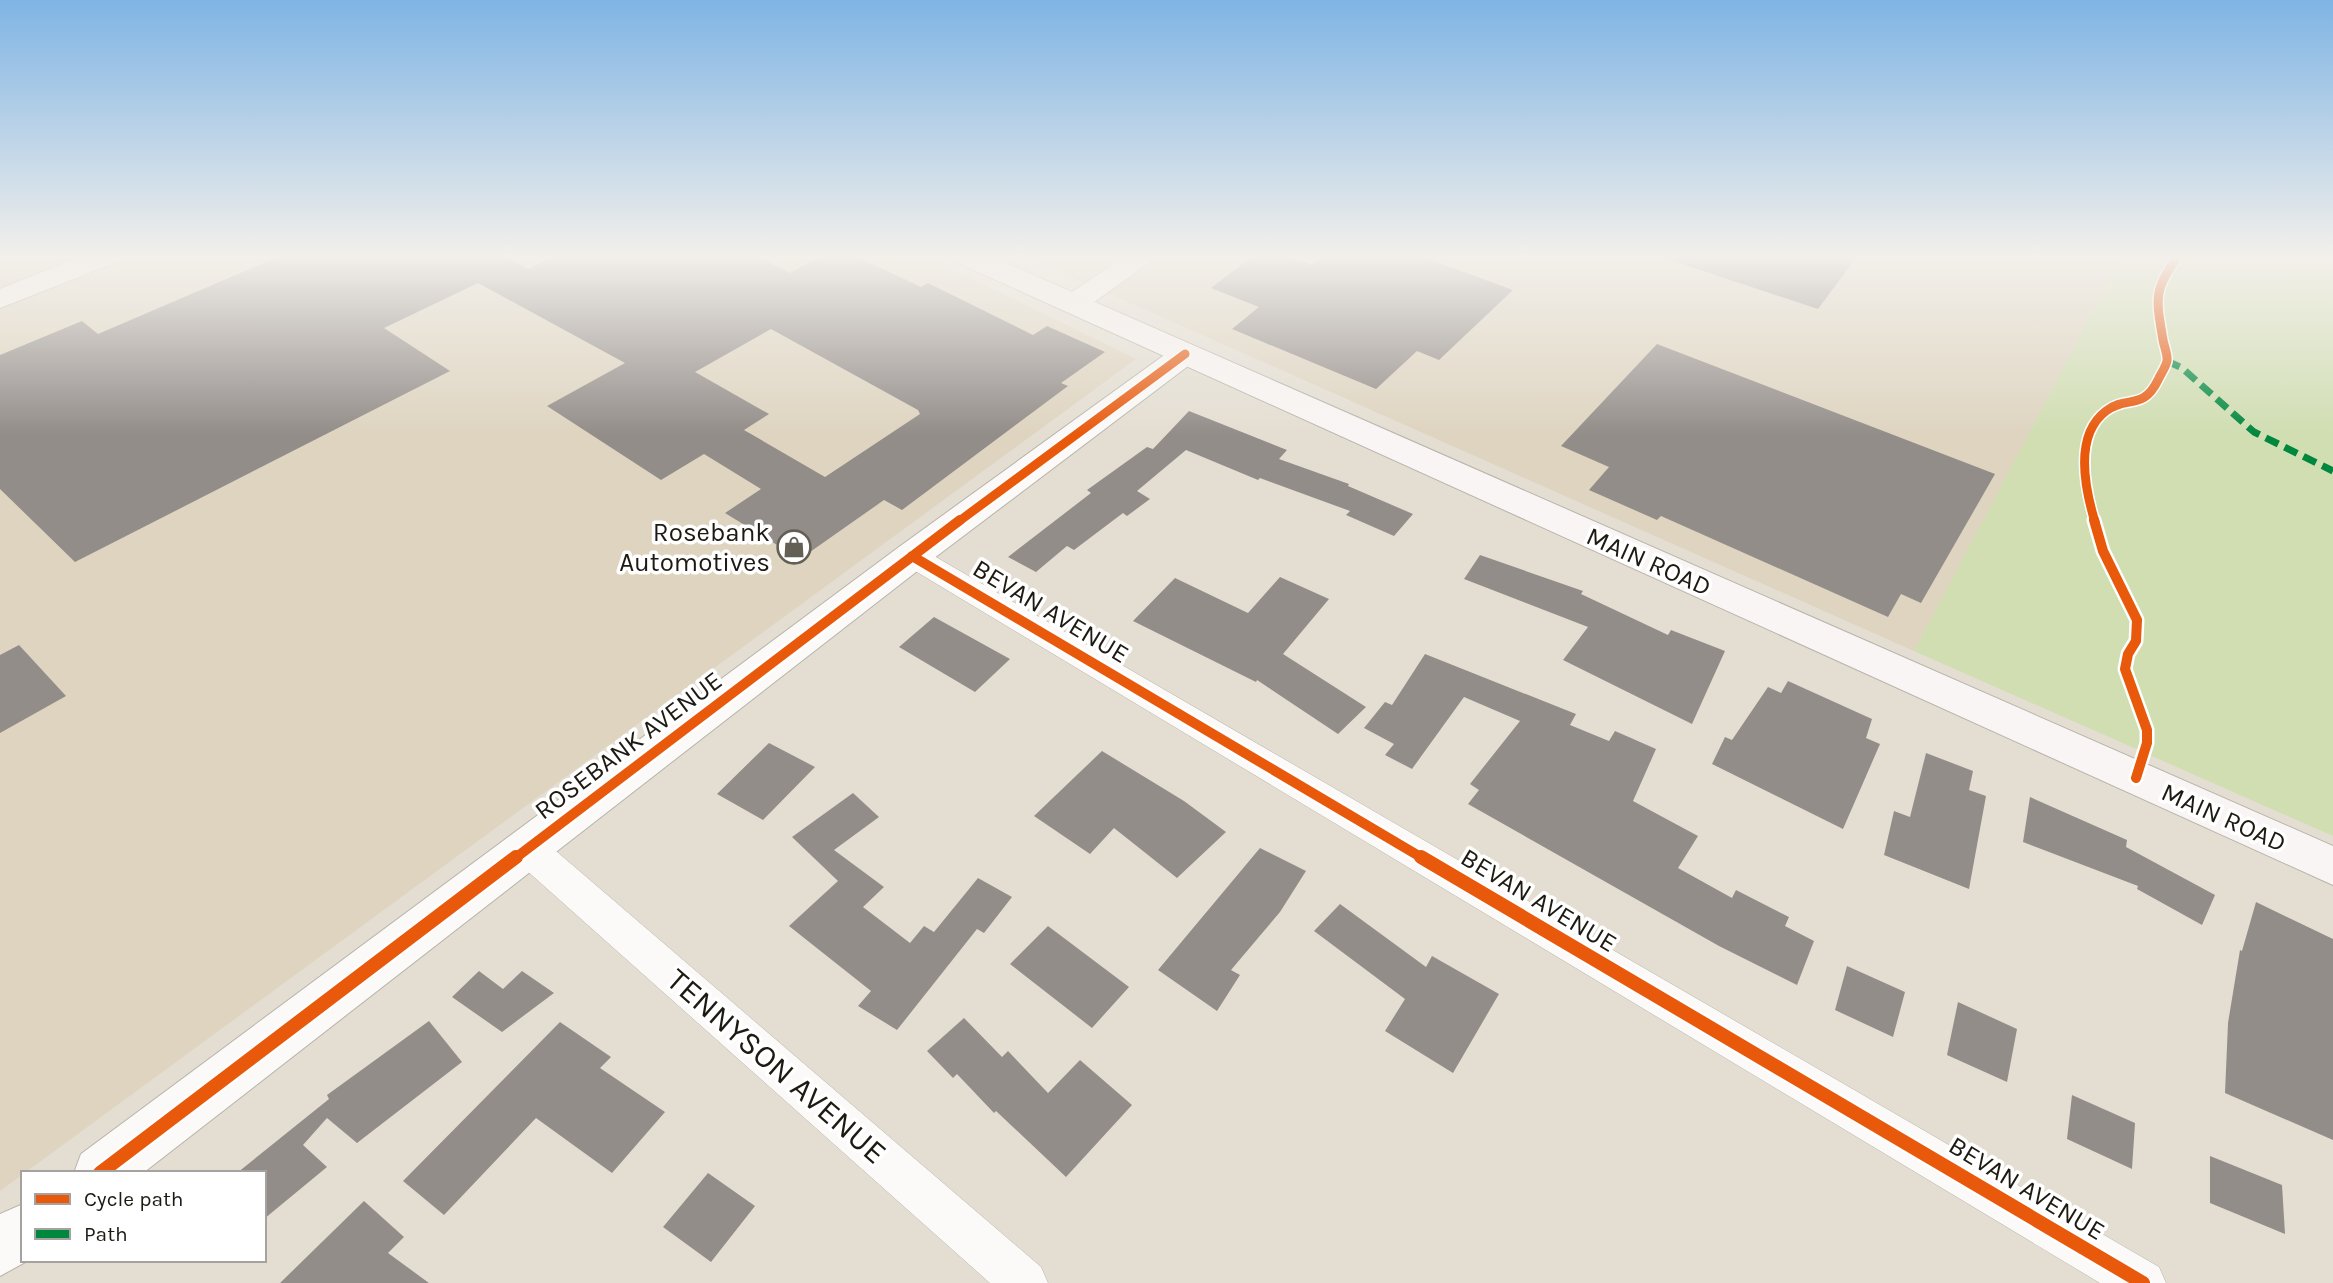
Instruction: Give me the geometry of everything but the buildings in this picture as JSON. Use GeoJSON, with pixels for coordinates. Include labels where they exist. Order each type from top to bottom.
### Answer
{"type":"FeatureCollection","features":[{"type":"Feature","properties":{"kind":"main road","name":"MAIN ROAD"},"geometry":{"type":"LineString","coordinates":[[1097,315],[2333,866]]}},
{"type":"Feature","properties":{"kind":"street","name":"ROSEBANK AVENUE"},"geometry":{"type":"LineString","coordinates":[[103,1171],[912,556],[1185,354]]}},
{"type":"Feature","properties":{"kind":"street","name":"BEVAN AVENUE"},"geometry":{"type":"LineString","coordinates":[[912,556],[2143,1283]]}},
{"type":"Feature","properties":{"kind":"street","name":"TENNYSON AVENUE"},"geometry":{"type":"LineString","coordinates":[[529,849],[1025,1283]]}},
{"type":"Feature","properties":{"kind":"street"},"geometry":{"type":"LineString","coordinates":[[0,1248],[21,1232]]}},
{"type":"Feature","properties":{"kind":"shaded area"},"geometry":{"type":"Polygon","coordinates":[[[0,315],[1046,315],[1136,359],[27,1171],[21,1171],[21,1176],[0,1191],[0,315]]]}},
{"type":"Feature","properties":{"kind":"shaded area"},"geometry":{"type":"Polygon","coordinates":[[[1157,315],[2091,315],[1914,651],[1157,315]]]}},
{"type":"Feature","properties":{"kind":"green space"},"geometry":{"type":"Polygon","coordinates":[[[2091,315],[2333,315],[2333,836],[1914,651],[2091,315]]]}},
{"type":"Feature","properties":{"kind":"marked path"},"geometry":{"type":"LineString","coordinates":[[2167,361],[2182,368],[2254,432],[2333,471]]}},
{"type":"Feature","properties":{"kind":"cycle path"},"geometry":{"type":"LineString","coordinates":[[2136,778],[2147,743],[2147,730],[2125,669],[2128,654],[2136,641],[2137,620],[2103,551],[2088,499],[2086,442],[2090,429],[2106,411],[2119,405],[2139,402],[2151,394],[2167,361],[2159,315]]}},
{"type":"Feature","properties":{"kind":"cycle path"},"geometry":{"type":"LineString","coordinates":[[103,1171],[912,556],[1185,354]]}},
{"type":"Feature","properties":{"kind":"cycle path"},"geometry":{"type":"LineString","coordinates":[[912,556],[2143,1283]]}},
{"type":"Feature","properties":{"kind":"place","name":"Rosebank Automotives"},"geometry":{"type":"Point","coordinates":[794,547]}}]}
